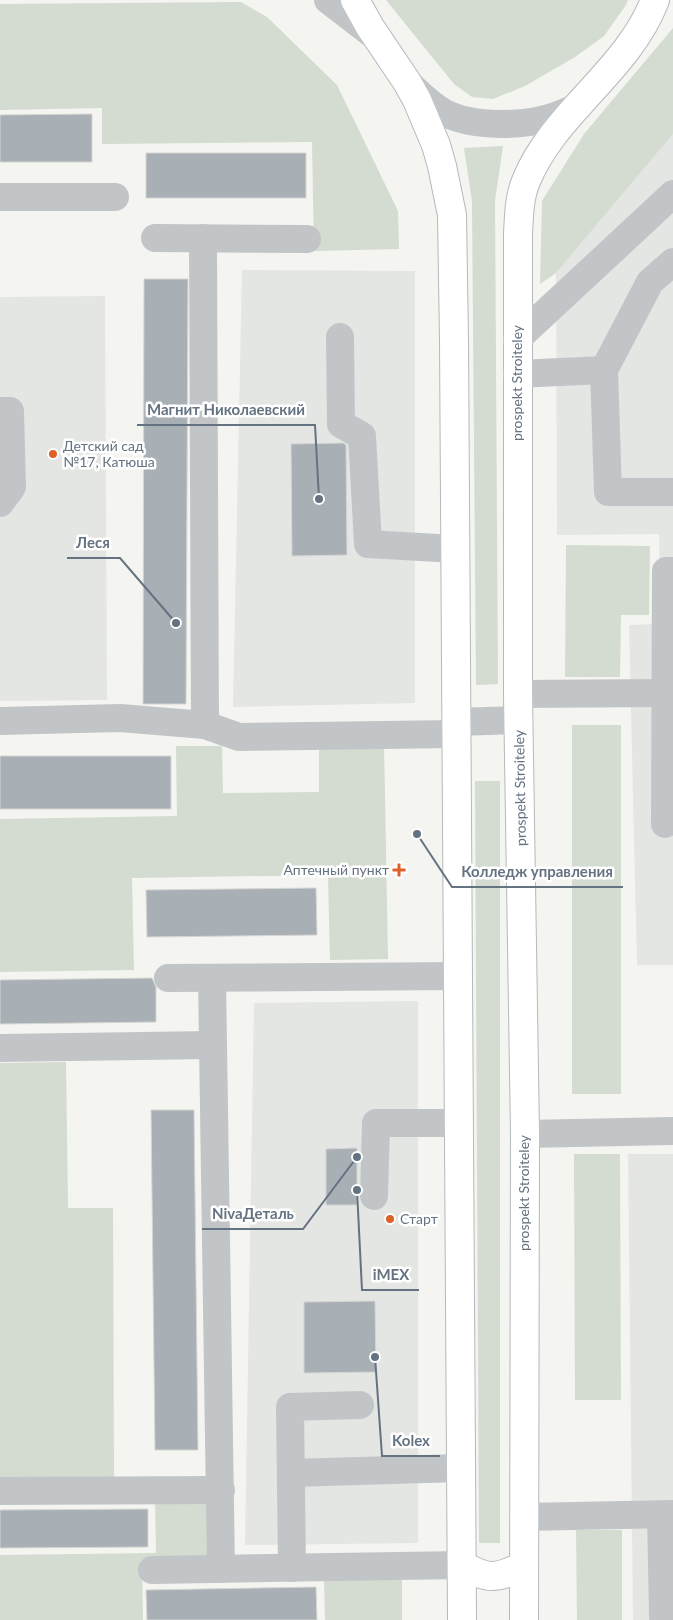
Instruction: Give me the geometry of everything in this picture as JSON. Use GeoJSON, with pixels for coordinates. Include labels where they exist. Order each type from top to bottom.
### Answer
{"type":"FeatureCollection","features":[{"type":"Feature","properties":{"kind":"main road"},"geometry":{"type":"LineString","coordinates":[[355,0],[408,82],[417,100],[436,145],[452,215],[462,1620]]}},
{"type":"Feature","properties":{"kind":"main road","name":"prospekt Stroiteley"},"geometry":{"type":"LineString","coordinates":[[524,1620],[524,1134],[518,707],[517,374],[520,206],[525,183],[538,157],[631,44],[658,6]]}},
{"type":"Feature","properties":{"kind":"main road"},"geometry":{"type":"LineString","coordinates":[[462,1566],[478,1574],[493,1577],[509,1573],[523,1566]]}},
{"type":"Feature","properties":{"kind":"street"},"geometry":{"type":"LineString","coordinates":[[328,0],[379,39]]}},
{"type":"Feature","properties":{"kind":"street"},"geometry":{"type":"LineString","coordinates":[[408,82],[424,99],[444,112],[463,119],[483,123],[507,124],[532,121],[556,116],[579,106]]}},
{"type":"Feature","properties":{"kind":"street"},"geometry":{"type":"LineString","coordinates":[[517,339],[673,194]]}},
{"type":"Feature","properties":{"kind":"street"},"geometry":{"type":"LineString","coordinates":[[0,197],[115,198]]}},
{"type":"Feature","properties":{"kind":"street"},"geometry":{"type":"LineString","coordinates":[[155,238],[307,239]]}},
{"type":"Feature","properties":{"kind":"street"},"geometry":{"type":"LineString","coordinates":[[203,238],[205,725]]}},
{"type":"Feature","properties":{"kind":"street"},"geometry":{"type":"LineString","coordinates":[[673,262],[650,282],[604,370],[608,492],[673,492]]}},
{"type":"Feature","properties":{"kind":"street"},"geometry":{"type":"LineString","coordinates":[[340,337],[340,424],[362,436],[368,544],[455,549]]}},
{"type":"Feature","properties":{"kind":"street"},"geometry":{"type":"LineString","coordinates":[[517,374],[604,370]]}},
{"type":"Feature","properties":{"kind":"street"},"geometry":{"type":"LineString","coordinates":[[0,411],[10,411],[12,487],[0,503]]}},
{"type":"Feature","properties":{"kind":"street"},"geometry":{"type":"LineString","coordinates":[[665,824],[666,571],[673,571]]}},
{"type":"Feature","properties":{"kind":"street"},"geometry":{"type":"LineString","coordinates":[[0,721],[120,718],[205,725],[238,737],[456,728],[518,707],[665,693]]}},
{"type":"Feature","properties":{"kind":"street"},"geometry":{"type":"LineString","coordinates":[[168,978],[458,976]]}},
{"type":"Feature","properties":{"kind":"street"},"geometry":{"type":"LineString","coordinates":[[212,978],[221,1569]]}},
{"type":"Feature","properties":{"kind":"street"},"geometry":{"type":"LineString","coordinates":[[0,1048],[212,1045]]}},
{"type":"Feature","properties":{"kind":"street"},"geometry":{"type":"LineString","coordinates":[[374,1196],[376,1122],[459,1123]]}},
{"type":"Feature","properties":{"kind":"street"},"geometry":{"type":"LineString","coordinates":[[524,1134],[673,1131]]}},
{"type":"Feature","properties":{"kind":"street"},"geometry":{"type":"LineString","coordinates":[[292,1568],[290,1407],[360,1404]]}},
{"type":"Feature","properties":{"kind":"street"},"geometry":{"type":"LineString","coordinates":[[291,1473],[461,1468]]}},
{"type":"Feature","properties":{"kind":"street"},"geometry":{"type":"LineString","coordinates":[[0,1491],[221,1490]]}},
{"type":"Feature","properties":{"kind":"street"},"geometry":{"type":"LineString","coordinates":[[523,1517],[667,1515],[663,1617],[673,1617]]}},
{"type":"Feature","properties":{"kind":"street"},"geometry":{"type":"LineString","coordinates":[[152,1570],[462,1566]]}},
{"type":"Feature","properties":{"kind":"shaded area"},"geometry":{"type":"Polygon","coordinates":[[[386,0],[628,0],[604,36],[575,57],[525,86],[493,99],[472,97],[454,84],[386,0]]]}},
{"type":"Feature","properties":{"kind":"shaded area"},"geometry":{"type":"Polygon","coordinates":[[[241,2],[267,17],[337,85],[398,211],[399,249],[314,251],[312,142],[102,144],[102,108],[0,110],[0,4],[241,2]]]}},
{"type":"Feature","properties":{"kind":"shaded area"},"geometry":{"type":"Polygon","coordinates":[[[673,28],[673,134],[556,273],[540,284],[542,201],[584,134],[673,28]]]}},
{"type":"Feature","properties":{"kind":"shaded area"},"geometry":{"type":"Polygon","coordinates":[[[673,134],[673,965],[637,965],[629,625],[661,624],[659,534],[557,535],[556,273],[673,134]]]}},
{"type":"Feature","properties":{"kind":"shaded area"},"geometry":{"type":"Polygon","coordinates":[[[503,146],[495,201],[498,684],[476,685],[472,201],[464,148],[503,146]]]}},
{"type":"Feature","properties":{"kind":"shaded area"},"geometry":{"type":"Polygon","coordinates":[[[242,270],[415,271],[415,703],[233,707],[242,270]]]}},
{"type":"Feature","properties":{"kind":"shaded area","name":"Детский сад №17, Катюша"},"geometry":{"type":"Polygon","coordinates":[[[105,296],[107,700],[0,701],[0,297],[105,296]]]}},
{"type":"Feature","properties":{"kind":"shaded area"},"geometry":{"type":"Polygon","coordinates":[[[566,545],[650,546],[649,615],[621,615],[620,677],[565,677],[566,545]]]}},
{"type":"Feature","properties":{"kind":"shaded area"},"geometry":{"type":"Polygon","coordinates":[[[572,725],[621,725],[621,1094],[572,1094],[572,725]]]}},
{"type":"Feature","properties":{"kind":"shaded area"},"geometry":{"type":"Polygon","coordinates":[[[384,742],[388,959],[330,960],[328,875],[132,878],[134,970],[0,972],[0,819],[177,816],[176,746],[222,746],[223,793],[319,792],[319,743],[384,742]]]}},
{"type":"Feature","properties":{"kind":"shaded area"},"geometry":{"type":"Polygon","coordinates":[[[475,781],[500,781],[500,1543],[479,1543],[475,781]]]}},
{"type":"Feature","properties":{"kind":"shaded area"},"geometry":{"type":"Polygon","coordinates":[[[418,1001],[418,1543],[245,1545],[254,1003],[418,1001]]]}},
{"type":"Feature","properties":{"kind":"shaded area"},"geometry":{"type":"Polygon","coordinates":[[[66,1062],[68,1208],[113,1208],[114,1480],[0,1480],[0,1063],[66,1062]]]}},
{"type":"Feature","properties":{"kind":"shaded area"},"geometry":{"type":"Polygon","coordinates":[[[574,1154],[620,1154],[621,1400],[575,1400],[574,1154]]]}},
{"type":"Feature","properties":{"kind":"shaded area"},"geometry":{"type":"Polygon","coordinates":[[[628,1154],[673,1154],[673,1620],[633,1620],[628,1154]]]}},
{"type":"Feature","properties":{"kind":"shaded area"},"geometry":{"type":"Polygon","coordinates":[[[209,1500],[210,1563],[142,1564],[143,1620],[0,1620],[0,1555],[156,1553],[155,1501],[209,1500]]]}},
{"type":"Feature","properties":{"kind":"shaded area"},"geometry":{"type":"Polygon","coordinates":[[[576,1530],[622,1530],[622,1620],[577,1620],[576,1530]]]}},
{"type":"Feature","properties":{"kind":"shaded area"},"geometry":{"type":"Polygon","coordinates":[[[402,1577],[402,1620],[325,1620],[324,1578],[402,1577]]]}},
{"type":"Feature","properties":{"kind":"building"},"geometry":{"type":"Polygon","coordinates":[[[92,114],[92,162],[0,162],[0,115],[92,114]]]}},
{"type":"Feature","properties":{"kind":"building"},"geometry":{"type":"Polygon","coordinates":[[[146,153],[306,153],[306,198],[146,198],[146,153]]]}},
{"type":"Feature","properties":{"kind":"building"},"geometry":{"type":"Polygon","coordinates":[[[144,279],[188,279],[186,704],[143,704],[144,279]]]}},
{"type":"Feature","properties":{"kind":"building"},"geometry":{"type":"Polygon","coordinates":[[[343,443],[346,445],[347,555],[292,556],[291,444],[343,443]]]}},
{"type":"Feature","properties":{"kind":"building"},"geometry":{"type":"Polygon","coordinates":[[[0,756],[171,756],[171,809],[0,809],[0,756]]]}},
{"type":"Feature","properties":{"kind":"building"},"geometry":{"type":"Polygon","coordinates":[[[316,888],[317,935],[147,937],[146,890],[316,888]]]}},
{"type":"Feature","properties":{"kind":"building"},"geometry":{"type":"Polygon","coordinates":[[[152,978],[156,987],[156,1022],[0,1024],[0,980],[152,978]]]}},
{"type":"Feature","properties":{"kind":"building"},"geometry":{"type":"Polygon","coordinates":[[[151,1110],[194,1110],[198,1450],[155,1450],[151,1110]]]}},
{"type":"Feature","properties":{"kind":"building"},"geometry":{"type":"Polygon","coordinates":[[[357,1148],[357,1205],[326,1205],[326,1149],[357,1148]]]}},
{"type":"Feature","properties":{"kind":"building"},"geometry":{"type":"Polygon","coordinates":[[[375,1301],[376,1372],[304,1373],[304,1302],[375,1301]]]}},
{"type":"Feature","properties":{"kind":"building"},"geometry":{"type":"Polygon","coordinates":[[[148,1509],[148,1547],[0,1548],[0,1510],[148,1509]]]}},
{"type":"Feature","properties":{"kind":"building"},"geometry":{"type":"Polygon","coordinates":[[[316,1587],[317,1620],[147,1620],[146,1590],[316,1587]]]}},
{"type":"Feature","properties":{"kind":"place","name":"Детский сад №17, Катюша"},"geometry":{"type":"Point","coordinates":[53,454]}},
{"type":"Feature","properties":{"kind":"place","name":"Магнит Николаевский"},"geometry":{"type":"Point","coordinates":[319,499]}},
{"type":"Feature","properties":{"kind":"place","name":"Леся"},"geometry":{"type":"Point","coordinates":[176,623]}},
{"type":"Feature","properties":{"kind":"place","name":"Колледж управления"},"geometry":{"type":"Point","coordinates":[417,834]}},
{"type":"Feature","properties":{"kind":"place","name":"Аптечный пункт"},"geometry":{"type":"Point","coordinates":[399,870]}},
{"type":"Feature","properties":{"kind":"place","name":"NivaДеталь"},"geometry":{"type":"Point","coordinates":[357,1157]}},
{"type":"Feature","properties":{"kind":"place","name":"iMEX"},"geometry":{"type":"Point","coordinates":[357,1190]}},
{"type":"Feature","properties":{"kind":"place","name":"Старт"},"geometry":{"type":"Point","coordinates":[390,1219]}},
{"type":"Feature","properties":{"kind":"place","name":"Kolex"},"geometry":{"type":"Point","coordinates":[375,1357]}}]}
